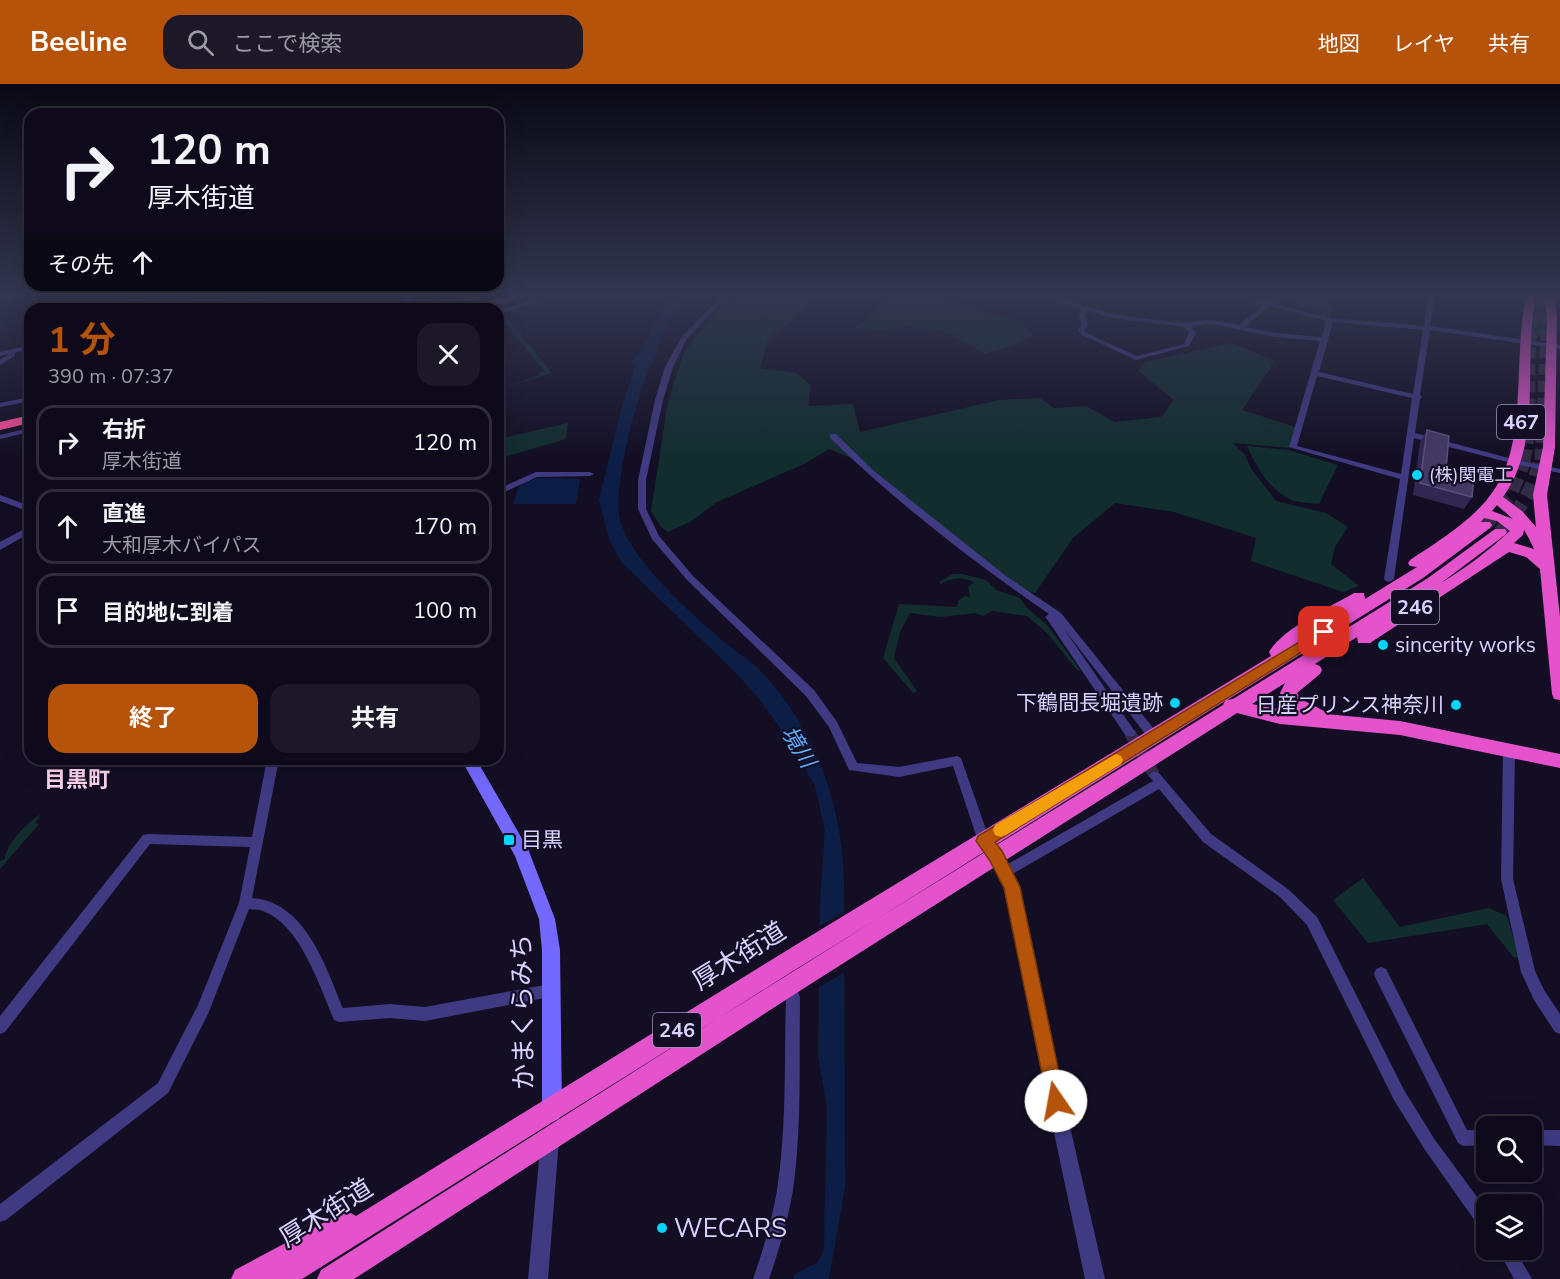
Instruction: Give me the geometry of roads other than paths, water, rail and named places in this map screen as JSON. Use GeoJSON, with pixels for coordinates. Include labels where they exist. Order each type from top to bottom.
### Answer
{"type":"FeatureCollection","features":[{"type":"Feature","properties":{"kind":"highway","name":"467"},"geometry":{"type":"LineString","coordinates":[[1525,349],[1520,439],[1502,502],[1532,531],[1546,566]]}},
{"type":"Feature","properties":{"kind":"highway","name":"467"},"geometry":{"type":"LineString","coordinates":[[1556,349],[1550,447],[1553,470],[1540,495],[1546,566],[1557,637],[1560,694]]}},
{"type":"Feature","properties":{"kind":"highway"},"geometry":{"type":"LineString","coordinates":[[0,415],[24,409]]}},
{"type":"Feature","properties":{"kind":"highway"},"geometry":{"type":"LineString","coordinates":[[0,426],[24,420]]}},
{"type":"Feature","properties":{"kind":"highway"},"geometry":{"type":"LineString","coordinates":[[1250,677],[1295,636],[1482,519],[1502,502],[1528,513],[1542,510]]}},
{"type":"Feature","properties":{"kind":"highway"},"geometry":{"type":"LineString","coordinates":[[1482,519],[1500,517],[1512,524],[1518,532],[1497,551]]}},
{"type":"Feature","properties":{"kind":"highway","name":"246"},"geometry":{"type":"LineString","coordinates":[[1217,698],[1418,574],[1482,519]]}},
{"type":"Feature","properties":{"kind":"highway","name":"246"},"geometry":{"type":"LineString","coordinates":[[1299,674],[1456,567],[1500,532]]}},
{"type":"Feature","properties":{"kind":"highway"},"geometry":{"type":"LineString","coordinates":[[1497,551],[1506,548],[1524,550],[1540,559],[1546,566]]}},
{"type":"Feature","properties":{"kind":"highway","name":"246"},"geometry":{"type":"LineString","coordinates":[[330,1279],[466,1190],[797,988],[864,938],[1000,864],[1235,707],[1299,674],[1467,574],[1497,551]]}},
{"type":"Feature","properties":{"kind":"highway"},"geometry":{"type":"LineString","coordinates":[[1299,674],[1288,693],[1295,705],[1311,714],[1332,720]]}},
{"type":"Feature","properties":{"kind":"highway","name":"厚木街道"},"geometry":{"type":"LineString","coordinates":[[278,1279],[552,1107],[1217,698]]}},
{"type":"Feature","properties":{"kind":"highway"},"geometry":{"type":"LineString","coordinates":[[1217,698],[1235,707],[1280,717],[1400,728],[1560,761]]}},
{"type":"Feature","properties":{"kind":"highway","name":"246"},"geometry":{"type":"LineString","coordinates":[[244,1279],[457,1166]]}},
{"type":"Feature","properties":{"kind":"highway","name":"246"},"geometry":{"type":"LineString","coordinates":[[351,1279],[466,1190]]}},
{"type":"Feature","properties":{"kind":"main road","name":"かまくらみち"},"geometry":{"type":"LineString","coordinates":[[471,765],[518,846],[535,883],[547,919],[551,950],[552,1107],[550,1138]]}},
{"type":"Feature","properties":{"kind":"street"},"geometry":{"type":"LineString","coordinates":[[0,354],[24,349]]}},
{"type":"Feature","properties":{"kind":"street"},"geometry":{"type":"LineString","coordinates":[[678,349],[659,400],[642,480],[642,509],[655,537],[690,578],[810,693],[833,724],[854,767],[899,772],[957,760],[984,841],[1012,887],[1095,1279]]}},
{"type":"Feature","properties":{"kind":"street"},"geometry":{"type":"LineString","coordinates":[[1116,349],[1136,358],[1172,349]]}},
{"type":"Feature","properties":{"kind":"street"},"geometry":{"type":"LineString","coordinates":[[1321,349],[1293,447],[1405,478]]}},
{"type":"Feature","properties":{"kind":"street"},"geometry":{"type":"LineString","coordinates":[[1389,579],[1425,349]]}},
{"type":"Feature","properties":{"kind":"street"},"geometry":{"type":"LineString","coordinates":[[0,363],[11,356],[12,352]]}},
{"type":"Feature","properties":{"kind":"street"},"geometry":{"type":"LineString","coordinates":[[1315,373],[1418,398]]}},
{"type":"Feature","properties":{"kind":"street"},"geometry":{"type":"LineString","coordinates":[[0,405],[24,400]]}},
{"type":"Feature","properties":{"kind":"street"},"geometry":{"type":"LineString","coordinates":[[0,437],[24,431]]}},
{"type":"Feature","properties":{"kind":"street"},"geometry":{"type":"LineString","coordinates":[[1412,435],[1553,470]]}},
{"type":"Feature","properties":{"kind":"street"},"geometry":{"type":"LineString","coordinates":[[833,436],[871,473],[1014,587],[1058,615],[1154,737]]}},
{"type":"Feature","properties":{"kind":"street"},"geometry":{"type":"LineString","coordinates":[[504,489],[536,475],[590,474]]}},
{"type":"Feature","properties":{"kind":"street"},"geometry":{"type":"LineString","coordinates":[[0,498],[24,507]]}},
{"type":"Feature","properties":{"kind":"street"},"geometry":{"type":"LineString","coordinates":[[0,547],[24,533]]}},
{"type":"Feature","properties":{"kind":"street"},"geometry":{"type":"LineString","coordinates":[[1032,599],[1054,621],[1130,734]]}},
{"type":"Feature","properties":{"kind":"street"},"geometry":{"type":"LineString","coordinates":[[1509,750],[1508,879],[1528,972],[1539,995],[1560,1027]]}},
{"type":"Feature","properties":{"kind":"street"},"geometry":{"type":"LineString","coordinates":[[0,1214],[163,1088],[203,1009],[245,903],[272,765]]}},
{"type":"Feature","properties":{"kind":"street"},"geometry":{"type":"LineString","coordinates":[[1000,864],[1158,780],[1207,838],[1284,893],[1312,921],[1399,1095],[1430,1145],[1476,1208]]}},
{"type":"Feature","properties":{"kind":"street"},"geometry":{"type":"LineString","coordinates":[[0,1027],[147,839],[258,842]]}},
{"type":"Feature","properties":{"kind":"street"},"geometry":{"type":"LineString","coordinates":[[245,903],[258,901],[290,920],[313,954],[339,1015],[390,1011],[424,1014],[550,991]]}},
{"type":"Feature","properties":{"kind":"street"},"geometry":{"type":"LineString","coordinates":[[1381,974],[1463,1138],[1476,1138]]}},
{"type":"Feature","properties":{"kind":"street"},"geometry":{"type":"LineString","coordinates":[[761,1279],[773,1243],[785,1190],[790,1140],[797,988]]}},
{"type":"Feature","properties":{"kind":"street"},"geometry":{"type":"LineString","coordinates":[[538,1279],[550,1138]]}},
{"type":"Feature","properties":{"kind":"street"},"geometry":{"type":"LineString","coordinates":[[1542,1138],[1560,1138]]}},
{"type":"Feature","properties":{"kind":"street"},"geometry":{"type":"LineString","coordinates":[[1512,1260],[1524,1279]]}},
{"type":"Feature","properties":{"kind":"water","name":"境川"},"geometry":{"type":"Polygon","coordinates":[[[643,349],[657,349],[653,365],[650,365],[645,380],[627,443],[619,487],[620,520],[638,554],[668,590],[736,652],[755,665],[777,690],[809,739],[830,792],[837,820],[844,878],[845,1187],[829,1279],[793,1279],[795,1274],[818,1262],[824,1249],[827,1108],[818,1057],[820,901],[825,831],[815,786],[787,738],[760,700],[736,673],[621,562],[609,539],[599,500],[621,410],[636,364],[632,364],[635,356],[643,349]]]}},
{"type":"Feature","properties":{"kind":"water"},"geometry":{"type":"Polygon","coordinates":[[[537,478],[580,479],[576,504],[513,504],[519,486],[537,478]]]}},
{"type":"Feature","properties":{"kind":"tunnel"},"geometry":{"type":"LineString","coordinates":[[1525,460],[1530,419],[1530,349]]}},
{"type":"Feature","properties":{"kind":"tunnel"},"geometry":{"type":"LineString","coordinates":[[1540,460],[1545,349]]}},
{"type":"Feature","properties":{"kind":"tunnel"},"geometry":{"type":"LineString","coordinates":[[1485,525],[1511,494],[1525,459]]}},
{"type":"Feature","properties":{"kind":"tunnel"},"geometry":{"type":"LineString","coordinates":[[1500,532],[1525,498],[1538,470],[1540,459]]}},
{"type":"Feature","properties":{"kind":"tunnel"},"geometry":{"type":"LineString","coordinates":[[1130,733],[1155,776]]}},
{"type":"Feature","properties":{"kind":"place","name":"(株)関電工"},"geometry":{"type":"Point","coordinates":[1417,475]}},
{"type":"Feature","properties":{"kind":"place","name":"sincerity works"},"geometry":{"type":"Point","coordinates":[1383,645]}},
{"type":"Feature","properties":{"kind":"place","name":"下鶴間長堀遺跡"},"geometry":{"type":"Point","coordinates":[1175,703]}},
{"type":"Feature","properties":{"kind":"place","name":"日産プリンス神奈川"},"geometry":{"type":"Point","coordinates":[1456,705]}},
{"type":"Feature","properties":{"kind":"place","name":"目黒"},"geometry":{"type":"Point","coordinates":[509,840]}},
{"type":"Feature","properties":{"kind":"place","name":"WECARS"},"geometry":{"type":"Point","coordinates":[662,1228]}},
{"type":"Feature","properties":{"kind":"district","name":"目黒町"},"geometry":{"type":"Point","coordinates":[77,780]}}]}
